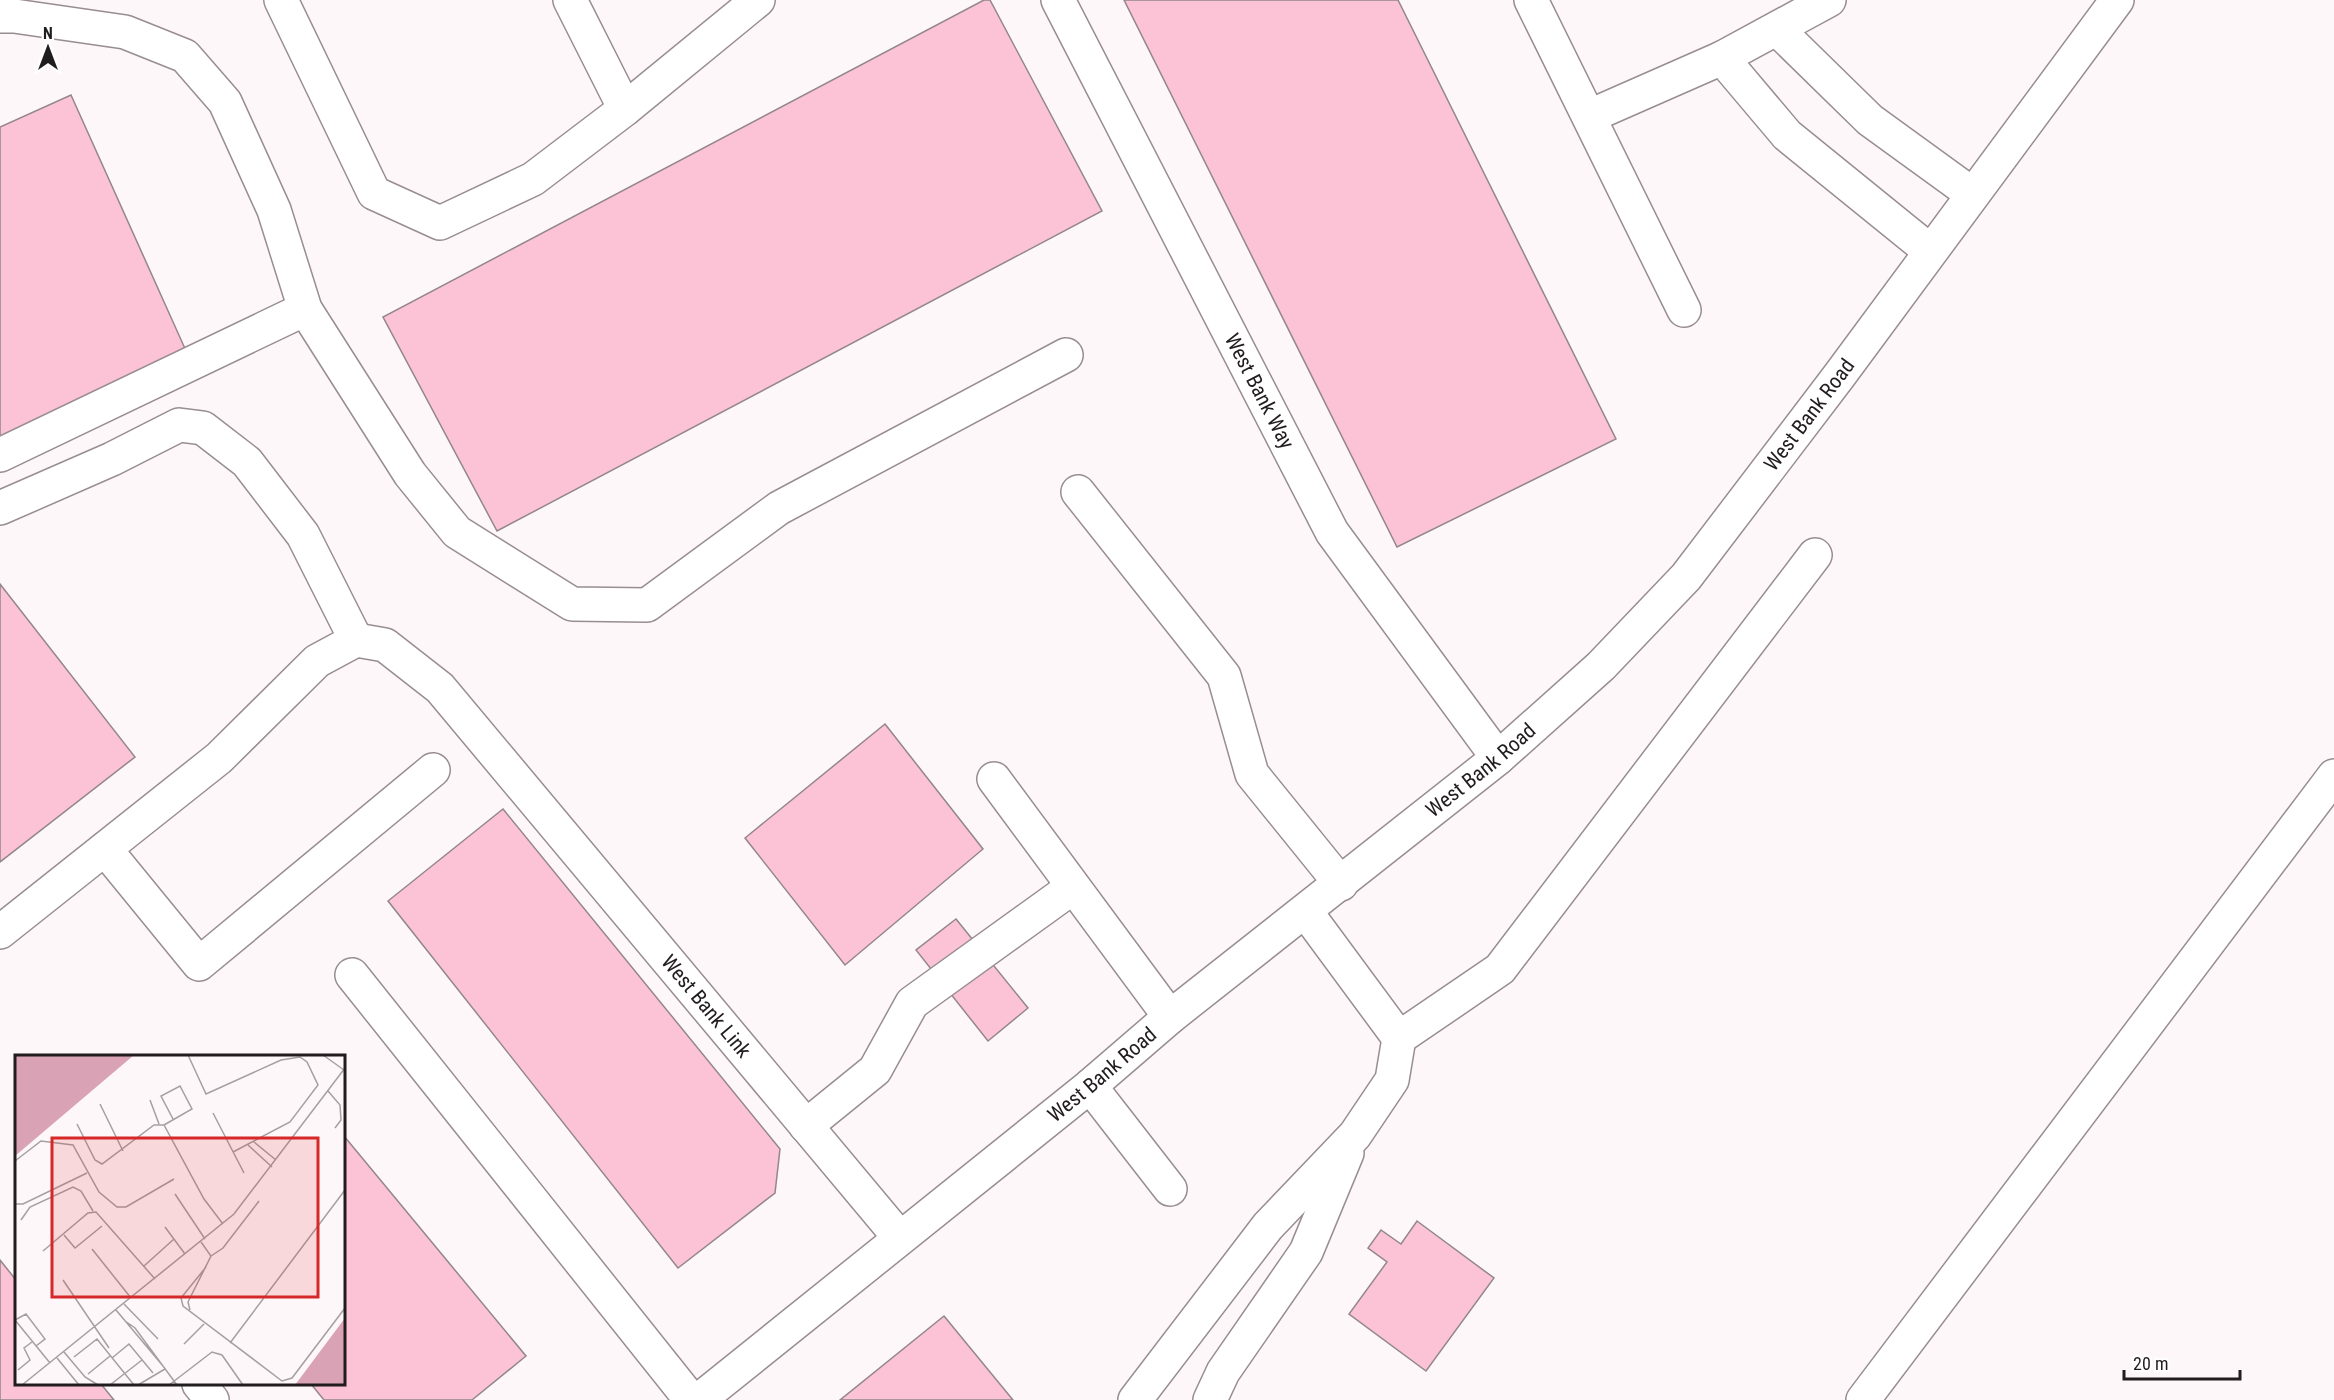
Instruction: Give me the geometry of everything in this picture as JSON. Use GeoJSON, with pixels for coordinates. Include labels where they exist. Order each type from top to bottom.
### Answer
{"type":"FeatureCollection","features":[{"type":"Feature","properties":{"kind":"street"},"geometry":{"type":"LineString","coordinates":[[281,0],[374,194],[440,223],[533,178],[626,109],[758,0]]}},
{"type":"Feature","properties":{"kind":"street"},"geometry":{"type":"LineString","coordinates":[[570,0],[626,109]]}},
{"type":"Feature","properties":{"kind":"street","name":"West Bank Way"},"geometry":{"type":"LineString","coordinates":[[1058,0],[1332,532],[1498,758]]}},
{"type":"Feature","properties":{"kind":"street"},"geometry":{"type":"LineString","coordinates":[[1531,0],[1684,310]]}},
{"type":"Feature","properties":{"kind":"street"},"geometry":{"type":"LineString","coordinates":[[1590,117],[1722,58],[1829,0]]}},
{"type":"Feature","properties":{"kind":"street","name":"West Bank Road"},"geometry":{"type":"LineString","coordinates":[[699,1400],[1090,1086],[1170,1017],[1306,912],[1498,758],[1601,666],[1686,577],[1839,376],[2117,0]]}},
{"type":"Feature","properties":{"kind":"street"},"geometry":{"type":"LineString","coordinates":[[0,16],[125,32],[184,56],[225,102],[274,210],[305,309],[410,474],[457,532],[572,603],[647,605],[779,508],[1066,354]]}},
{"type":"Feature","properties":{"kind":"street"},"geometry":{"type":"LineString","coordinates":[[1777,28],[1870,120],[1972,194]]}},
{"type":"Feature","properties":{"kind":"street"},"geometry":{"type":"LineString","coordinates":[[1722,58],[1787,135],[1930,251]]}},
{"type":"Feature","properties":{"kind":"street"},"geometry":{"type":"LineString","coordinates":[[0,454],[305,309]]}},
{"type":"Feature","properties":{"kind":"street"},"geometry":{"type":"LineString","coordinates":[[0,508],[112,459],[179,425],[203,428],[247,462],[303,535],[356,640],[317,661],[219,758],[0,932]]}},
{"type":"Feature","properties":{"kind":"street"},"geometry":{"type":"LineString","coordinates":[[1078,492],[1224,676],[1252,774],[1341,884]]}},
{"type":"Feature","properties":{"kind":"street"},"geometry":{"type":"LineString","coordinates":[[1399,1038],[1500,969],[1815,555]]}},
{"type":"Feature","properties":{"kind":"street","name":"West Bank Link"},"geometry":{"type":"LineString","coordinates":[[356,640],[385,645],[440,688],[900,1238]]}},
{"type":"Feature","properties":{"kind":"street"},"geometry":{"type":"LineString","coordinates":[[105,849],[199,964],[433,770]]}},
{"type":"Feature","properties":{"kind":"street"},"geometry":{"type":"LineString","coordinates":[[1863,1400],[2334,776]]}},
{"type":"Feature","properties":{"kind":"street"},"geometry":{"type":"LineString","coordinates":[[993,779],[1170,1017]]}},
{"type":"Feature","properties":{"kind":"street"},"geometry":{"type":"LineString","coordinates":[[806,1126],[875,1070],[912,1003],[1073,887]]}},
{"type":"Feature","properties":{"kind":"street"},"geometry":{"type":"LineString","coordinates":[[1135,1400],[1268,1226],[1355,1135],[1392,1080],[1399,1038],[1306,912]]}},
{"type":"Feature","properties":{"kind":"street"},"geometry":{"type":"LineString","coordinates":[[351,975],[691,1400]]}},
{"type":"Feature","properties":{"kind":"street"},"geometry":{"type":"LineString","coordinates":[[1090,1086],[1170,1189]]}},
{"type":"Feature","properties":{"kind":"street"},"geometry":{"type":"LineString","coordinates":[[1210,1400],[1223,1372],[1306,1252],[1355,1135]]}},
{"type":"Feature","properties":{"kind":"street"},"geometry":{"type":"LineString","coordinates":[[201,1385],[212,1400]]}},
{"type":"Feature","properties":{"kind":"building"},"geometry":{"type":"Polygon","coordinates":[[[984,0],[990,0],[1102,211],[497,531],[383,317],[984,0]]]}},
{"type":"Feature","properties":{"kind":"building"},"geometry":{"type":"Polygon","coordinates":[[[1124,0],[1398,0],[1616,439],[1397,547],[1124,0]]]}},
{"type":"Feature","properties":{"kind":"building"},"geometry":{"type":"Polygon","coordinates":[[[71,95],[187,353],[0,437],[0,127],[71,95]]]}},
{"type":"Feature","properties":{"kind":"building"},"geometry":{"type":"Polygon","coordinates":[[[0,584],[135,757],[0,862],[0,584]]]}},
{"type":"Feature","properties":{"kind":"building"},"geometry":{"type":"Polygon","coordinates":[[[885,724],[983,849],[845,965],[745,838],[885,724]]]}},
{"type":"Feature","properties":{"kind":"building"},"geometry":{"type":"Polygon","coordinates":[[[503,809],[780,1149],[775,1193],[678,1268],[388,901],[503,809]]]}},
{"type":"Feature","properties":{"kind":"building"},"geometry":{"type":"Polygon","coordinates":[[[956,919],[1028,1008],[988,1041],[916,950],[956,919]]]}},
{"type":"Feature","properties":{"kind":"building"},"geometry":{"type":"Polygon","coordinates":[[[345,1137],[526,1356],[472,1400],[324,1400],[312,1385],[345,1385],[345,1137]]]}},
{"type":"Feature","properties":{"kind":"building"},"geometry":{"type":"Polygon","coordinates":[[[1417,1221],[1494,1278],[1426,1371],[1349,1314],[1387,1262],[1368,1248],[1381,1230],[1401,1244],[1417,1221]]]}},
{"type":"Feature","properties":{"kind":"building"},"geometry":{"type":"Polygon","coordinates":[[[0,1260],[15,1279],[15,1385],[102,1385],[114,1400],[0,1400],[0,1260]]]}},
{"type":"Feature","properties":{"kind":"building"},"geometry":{"type":"Polygon","coordinates":[[[944,1316],[1013,1400],[840,1400],[944,1316]]]}}]}
